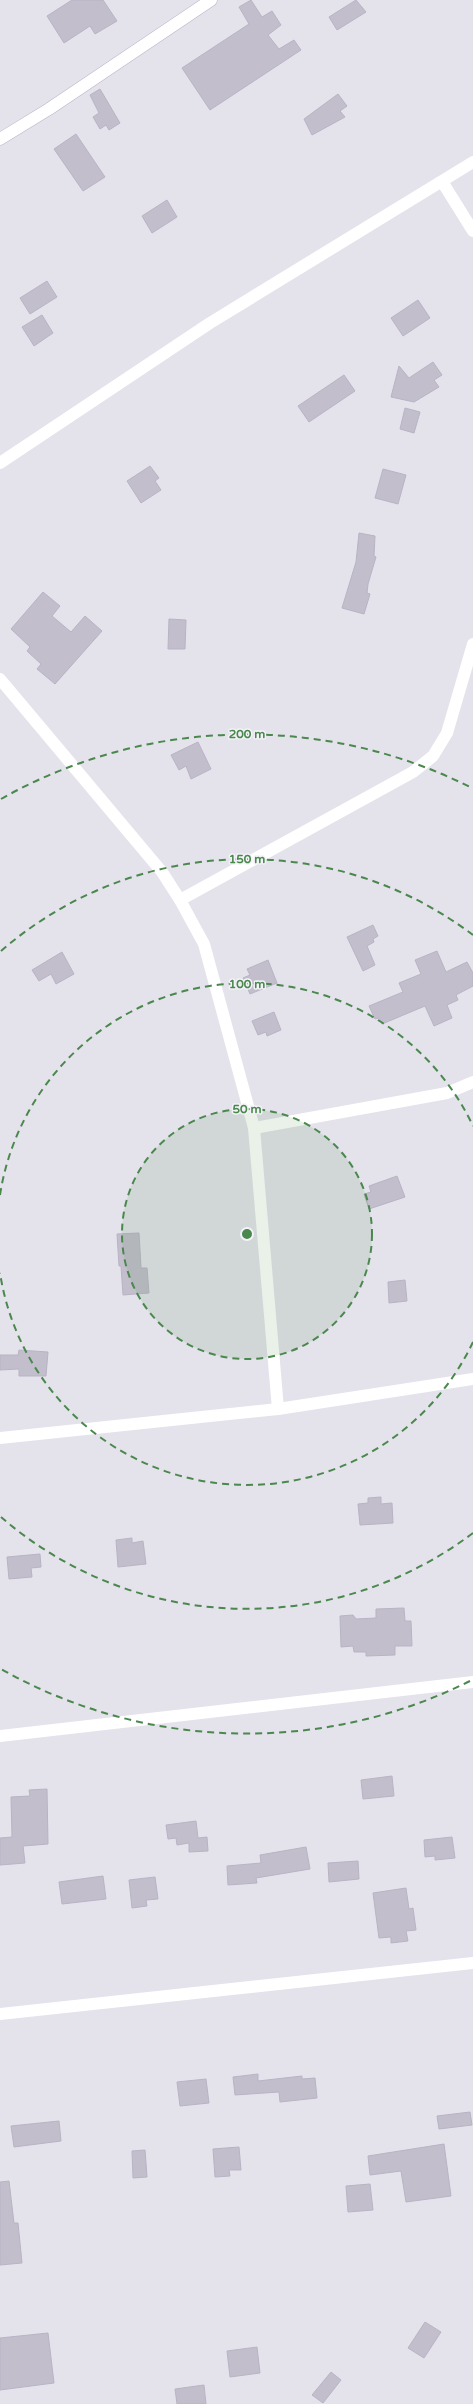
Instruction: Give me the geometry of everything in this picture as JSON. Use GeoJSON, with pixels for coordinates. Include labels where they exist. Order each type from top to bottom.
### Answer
{"type":"FeatureCollection","features":[{"type":"Feature","properties":{"kind":"street"},"geometry":{"type":"LineString","coordinates":[[0,139],[211,0]]}},
{"type":"Feature","properties":{"kind":"street"},"geometry":{"type":"LineString","coordinates":[[0,463],[210,323],[443,183],[473,162]]}},
{"type":"Feature","properties":{"kind":"street"},"geometry":{"type":"LineString","coordinates":[[443,183],[473,231]]}},
{"type":"Feature","properties":{"kind":"street"},"geometry":{"type":"LineString","coordinates":[[180,900],[412,772],[433,756],[447,733],[473,644]]}},
{"type":"Feature","properties":{"kind":"street"},"geometry":{"type":"LineString","coordinates":[[0,679],[162,872],[180,900],[204,944],[254,1128],[278,1409]]}},
{"type":"Feature","properties":{"kind":"street"},"geometry":{"type":"LineString","coordinates":[[254,1128],[447,1093],[473,1082]]}},
{"type":"Feature","properties":{"kind":"street"},"geometry":{"type":"LineString","coordinates":[[0,1438],[278,1409],[473,1379]]}},
{"type":"Feature","properties":{"kind":"street"},"geometry":{"type":"LineString","coordinates":[[0,1736],[473,1682]]}},
{"type":"Feature","properties":{"kind":"street"},"geometry":{"type":"LineString","coordinates":[[0,2014],[473,1963]]}},
{"type":"Feature","properties":{"kind":"building"},"geometry":{"type":"Polygon","coordinates":[[[72,0],[103,0],[117,21],[95,34],[90,26],[64,43],[47,16],[72,0]]]}},
{"type":"Feature","properties":{"kind":"building"},"geometry":{"type":"Polygon","coordinates":[[[251,0],[262,17],[272,11],[281,25],[268,35],[279,49],[294,40],[301,50],[210,110],[182,68],[249,24],[239,7],[251,0]]]}},
{"type":"Feature","properties":{"kind":"building"},"geometry":{"type":"Polygon","coordinates":[[[356,0],[366,12],[337,30],[329,17],[356,0]]]}},
{"type":"Feature","properties":{"kind":"building"},"geometry":{"type":"Polygon","coordinates":[[[100,89],[120,123],[109,130],[106,125],[100,129],[93,117],[99,113],[90,95],[100,89]]]}},
{"type":"Feature","properties":{"kind":"building"},"geometry":{"type":"Polygon","coordinates":[[[338,94],[347,106],[340,111],[345,117],[312,135],[304,119],[338,94]]]}},
{"type":"Feature","properties":{"kind":"building"},"geometry":{"type":"Polygon","coordinates":[[[76,134],[105,177],[83,191],[54,149],[76,134]]]}},
{"type":"Feature","properties":{"kind":"building"},"geometry":{"type":"Polygon","coordinates":[[[167,200],[177,217],[152,233],[142,216],[167,200]]]}},
{"type":"Feature","properties":{"kind":"building"},"geometry":{"type":"Polygon","coordinates":[[[47,281],[57,297],[30,314],[20,298],[47,281]]]}},
{"type":"Feature","properties":{"kind":"building"},"geometry":{"type":"Polygon","coordinates":[[[418,300],[430,318],[403,336],[391,318],[418,300]]]}},
{"type":"Feature","properties":{"kind":"building"},"geometry":{"type":"Polygon","coordinates":[[[42,315],[53,333],[34,346],[22,327],[42,315]]]}},
{"type":"Feature","properties":{"kind":"building"},"geometry":{"type":"Polygon","coordinates":[[[433,362],[442,375],[434,380],[439,387],[414,402],[391,397],[399,366],[409,378],[433,362]]]}},
{"type":"Feature","properties":{"kind":"building"},"geometry":{"type":"Polygon","coordinates":[[[344,375],[355,391],[309,422],[298,406],[344,375]]]}},
{"type":"Feature","properties":{"kind":"building"},"geometry":{"type":"Polygon","coordinates":[[[405,408],[420,412],[414,433],[400,429],[405,408]]]}},
{"type":"Feature","properties":{"kind":"building"},"geometry":{"type":"Polygon","coordinates":[[[150,466],[159,478],[155,481],[161,490],[141,503],[127,481],[150,466]]]}},
{"type":"Feature","properties":{"kind":"building"},"geometry":{"type":"Polygon","coordinates":[[[383,469],[406,475],[398,504],[375,498],[383,469]]]}},
{"type":"Feature","properties":{"kind":"building"},"geometry":{"type":"Polygon","coordinates":[[[359,533],[375,536],[374,556],[376,557],[368,584],[367,593],[370,594],[364,614],[342,608],[356,562],[359,533]]]}},
{"type":"Feature","properties":{"kind":"building"},"geometry":{"type":"Polygon","coordinates":[[[43,592],[60,606],[52,616],[71,632],[85,616],[102,631],[55,684],[37,669],[41,664],[27,651],[30,647],[11,629],[43,592]]]}},
{"type":"Feature","properties":{"kind":"building"},"geometry":{"type":"Polygon","coordinates":[[[169,619],[186,620],[185,649],[168,649],[169,619]]]}},
{"type":"Feature","properties":{"kind":"building"},"geometry":{"type":"Polygon","coordinates":[[[198,742],[211,769],[191,779],[186,766],[179,770],[171,755],[198,742]]]}},
{"type":"Feature","properties":{"kind":"building"},"geometry":{"type":"Polygon","coordinates":[[[373,925],[378,936],[373,939],[374,942],[367,946],[375,965],[363,971],[347,937],[373,925]]]}},
{"type":"Feature","properties":{"kind":"building"},"geometry":{"type":"Polygon","coordinates":[[[437,951],[446,972],[467,962],[473,973],[473,986],[456,995],[458,1000],[447,1005],[452,1018],[434,1026],[425,1006],[382,1024],[379,1018],[375,1019],[369,1006],[403,992],[399,983],[421,974],[415,960],[437,951]]]}},
{"type":"Feature","properties":{"kind":"building"},"geometry":{"type":"Polygon","coordinates":[[[62,952],[74,974],[56,984],[51,974],[39,981],[32,970],[62,952]]]}},
{"type":"Feature","properties":{"kind":"building"},"geometry":{"type":"Polygon","coordinates":[[[268,960],[277,983],[250,994],[243,978],[250,975],[247,969],[268,960]]]}},
{"type":"Feature","properties":{"kind":"building"},"geometry":{"type":"Polygon","coordinates":[[[274,1012],[281,1030],[267,1036],[266,1032],[258,1035],[252,1021],[274,1012]]]}},
{"type":"Feature","properties":{"kind":"building"},"geometry":{"type":"Polygon","coordinates":[[[397,1176],[405,1197],[369,1209],[364,1194],[371,1192],[369,1186],[397,1176]]]}},
{"type":"Feature","properties":{"kind":"building"},"geometry":{"type":"Polygon","coordinates":[[[139,1233],[141,1268],[147,1268],[149,1293],[123,1295],[117,1234],[139,1233]]]}},
{"type":"Feature","properties":{"kind":"building"},"geometry":{"type":"Polygon","coordinates":[[[405,1280],[407,1301],[389,1303],[388,1282],[405,1280]]]}},
{"type":"Feature","properties":{"kind":"building"},"geometry":{"type":"Polygon","coordinates":[[[19,1350],[48,1352],[46,1376],[19,1376],[19,1369],[0,1370],[0,1355],[18,1355],[19,1350]]]}},
{"type":"Feature","properties":{"kind":"building"},"geometry":{"type":"Polygon","coordinates":[[[381,1497],[381,1504],[392,1503],[393,1523],[360,1525],[358,1504],[368,1503],[368,1498],[381,1497]]]}},
{"type":"Feature","properties":{"kind":"building"},"geometry":{"type":"Polygon","coordinates":[[[132,1538],[132,1543],[143,1541],[146,1564],[118,1567],[116,1540],[132,1538]]]}},
{"type":"Feature","properties":{"kind":"building"},"geometry":{"type":"Polygon","coordinates":[[[40,1554],[41,1567],[31,1568],[32,1577],[9,1579],[7,1557],[40,1554]]]}},
{"type":"Feature","properties":{"kind":"building"},"geometry":{"type":"Polygon","coordinates":[[[404,1608],[405,1621],[411,1621],[412,1646],[395,1646],[395,1655],[366,1656],[366,1652],[354,1652],[353,1646],[341,1647],[340,1616],[353,1615],[356,1619],[376,1618],[376,1609],[404,1608]]]}},
{"type":"Feature","properties":{"kind":"building"},"geometry":{"type":"Polygon","coordinates":[[[392,1776],[394,1796],[363,1799],[361,1780],[392,1776]]]}},
{"type":"Feature","properties":{"kind":"building"},"geometry":{"type":"Polygon","coordinates":[[[47,1789],[48,1844],[23,1846],[25,1863],[0,1865],[0,1838],[12,1837],[11,1797],[30,1796],[29,1790],[47,1789]]]}},
{"type":"Feature","properties":{"kind":"building"},"geometry":{"type":"Polygon","coordinates":[[[196,1821],[198,1838],[207,1837],[208,1851],[189,1852],[189,1843],[177,1845],[176,1838],[168,1839],[166,1825],[196,1821]]]}},
{"type":"Feature","properties":{"kind":"building"},"geometry":{"type":"Polygon","coordinates":[[[452,1837],[455,1858],[435,1860],[435,1856],[425,1857],[424,1840],[452,1837]]]}},
{"type":"Feature","properties":{"kind":"building"},"geometry":{"type":"Polygon","coordinates":[[[306,1847],[310,1869],[256,1878],[257,1883],[228,1885],[227,1866],[261,1863],[260,1855],[306,1847]]]}},
{"type":"Feature","properties":{"kind":"building"},"geometry":{"type":"Polygon","coordinates":[[[358,1861],[359,1879],[329,1882],[328,1863],[358,1861]]]}},
{"type":"Feature","properties":{"kind":"building"},"geometry":{"type":"Polygon","coordinates":[[[103,1876],[106,1899],[62,1904],[59,1882],[103,1876]]]}},
{"type":"Feature","properties":{"kind":"building"},"geometry":{"type":"Polygon","coordinates":[[[155,1877],[158,1899],[146,1900],[147,1906],[132,1908],[129,1880],[155,1877]]]}},
{"type":"Feature","properties":{"kind":"building"},"geometry":{"type":"Polygon","coordinates":[[[406,1888],[409,1909],[413,1908],[416,1930],[406,1931],[408,1941],[391,1943],[391,1937],[379,1938],[373,1893],[406,1888]]]}},
{"type":"Feature","properties":{"kind":"building"},"geometry":{"type":"Polygon","coordinates":[[[258,2074],[258,2081],[302,2076],[302,2079],[315,2078],[317,2098],[280,2102],[279,2092],[235,2095],[233,2077],[258,2074]]]}},
{"type":"Feature","properties":{"kind":"building"},"geometry":{"type":"Polygon","coordinates":[[[206,2079],[209,2103],[180,2106],[177,2082],[206,2079]]]}},
{"type":"Feature","properties":{"kind":"building"},"geometry":{"type":"Polygon","coordinates":[[[470,2112],[472,2125],[439,2129],[437,2116],[470,2112]]]}},
{"type":"Feature","properties":{"kind":"building"},"geometry":{"type":"Polygon","coordinates":[[[59,2121],[61,2141],[14,2147],[11,2126],[59,2121]]]}},
{"type":"Feature","properties":{"kind":"building"},"geometry":{"type":"Polygon","coordinates":[[[444,2144],[451,2196],[406,2202],[401,2171],[370,2175],[368,2156],[444,2144]]]}},
{"type":"Feature","properties":{"kind":"building"},"geometry":{"type":"Polygon","coordinates":[[[239,2147],[241,2170],[229,2170],[230,2176],[215,2177],[213,2149],[239,2147]]]}},
{"type":"Feature","properties":{"kind":"building"},"geometry":{"type":"Polygon","coordinates":[[[145,2150],[147,2177],[133,2178],[132,2151],[145,2150]]]}},
{"type":"Feature","properties":{"kind":"building"},"geometry":{"type":"Polygon","coordinates":[[[9,2181],[14,2223],[18,2223],[22,2263],[0,2265],[0,2182],[9,2181]]]}},
{"type":"Feature","properties":{"kind":"building"},"geometry":{"type":"Polygon","coordinates":[[[370,2184],[373,2210],[348,2212],[346,2186],[370,2184]]]}},
{"type":"Feature","properties":{"kind":"building"},"geometry":{"type":"Polygon","coordinates":[[[425,2322],[441,2332],[424,2358],[408,2348],[425,2322]]]}},
{"type":"Feature","properties":{"kind":"building"},"geometry":{"type":"Polygon","coordinates":[[[48,2333],[54,2383],[0,2390],[0,2338],[48,2333]]]}},
{"type":"Feature","properties":{"kind":"building"},"geometry":{"type":"Polygon","coordinates":[[[257,2347],[260,2373],[230,2377],[227,2351],[257,2347]]]}},
{"type":"Feature","properties":{"kind":"building"},"geometry":{"type":"Polygon","coordinates":[[[331,2372],[341,2380],[323,2403],[312,2395],[331,2372]]]}},
{"type":"Feature","properties":{"kind":"building"},"geometry":{"type":"Polygon","coordinates":[[[204,2385],[206,2404],[177,2404],[175,2389],[204,2385]]]}}]}
